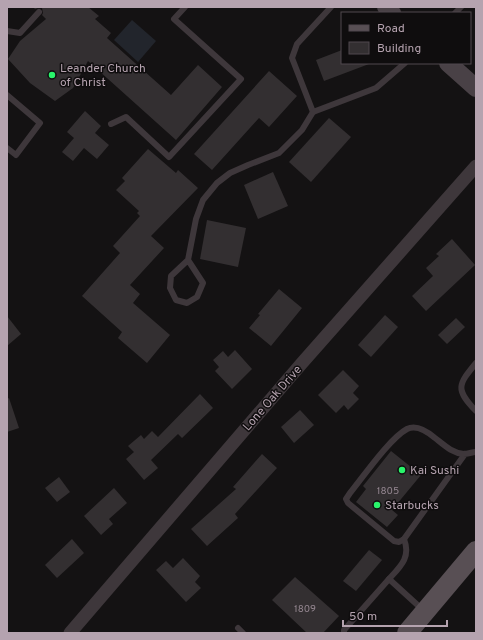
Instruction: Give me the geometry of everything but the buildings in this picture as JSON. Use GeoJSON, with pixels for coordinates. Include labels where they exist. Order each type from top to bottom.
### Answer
{"type":"FeatureCollection","features":[{"type":"Feature","properties":{"kind":"main road"},"geometry":{"type":"LineString","coordinates":[[449,64],[476,88]]}},
{"type":"Feature","properties":{"kind":"main road"},"geometry":{"type":"LineString","coordinates":[[407,633],[476,551]]}},
{"type":"Feature","properties":{"kind":"street","name":"Lone Oak Drive"},"geometry":{"type":"LineString","coordinates":[[70,633],[302,363],[476,166]]}},
{"type":"Feature","properties":{"kind":"lane"},"geometry":{"type":"LineString","coordinates":[[111,124],[126,117],[169,157],[241,78],[174,19],[185,7]]}},
{"type":"Feature","properties":{"kind":"lane"},"geometry":{"type":"LineString","coordinates":[[313,112],[292,58],[297,44],[331,7]]}},
{"type":"Feature","properties":{"kind":"lane"},"geometry":{"type":"LineString","coordinates":[[7,31],[20,32],[39,12]]}},
{"type":"Feature","properties":{"kind":"lane"},"geometry":{"type":"LineString","coordinates":[[188,260],[204,283],[198,298],[187,303],[176,300],[170,288],[171,276],[188,260],[196,219],[203,200],[217,183],[230,173],[279,153],[302,130],[313,112],[376,88],[404,64]]}},
{"type":"Feature","properties":{"kind":"lane"},"geometry":{"type":"LineString","coordinates":[[7,95],[40,123],[16,155],[7,148]]}},
{"type":"Feature","properties":{"kind":"lane"},"geometry":{"type":"LineString","coordinates":[[476,363],[463,379],[461,386],[463,395],[476,411]]}},
{"type":"Feature","properties":{"kind":"lane"},"geometry":{"type":"LineString","coordinates":[[465,454],[404,538],[399,542],[394,541],[348,503],[346,499],[391,443],[408,428],[422,429],[450,450],[465,454],[476,452]]}},
{"type":"Feature","properties":{"kind":"lane"},"geometry":{"type":"LineString","coordinates":[[344,633],[344,630],[402,565],[406,556],[407,546],[404,538]]}},
{"type":"Feature","properties":{"kind":"lane"},"geometry":{"type":"LineString","coordinates":[[389,579],[425,612]]}},
{"type":"Feature","properties":{"kind":"lane"},"geometry":{"type":"LineString","coordinates":[[238,628],[243,633]]}},
{"type":"Feature","properties":{"kind":"shaded area"},"geometry":{"type":"Polygon","coordinates":[[[132,20],[156,41],[138,62],[114,40],[132,20]]]}},
{"type":"Feature","properties":{"kind":"place","name":"Leander Church of Christ"},"geometry":{"type":"Point","coordinates":[52,75]}},
{"type":"Feature","properties":{"kind":"place","name":"Kai Sushi"},"geometry":{"type":"Point","coordinates":[402,470]}},
{"type":"Feature","properties":{"kind":"place","name":"Starbucks"},"geometry":{"type":"Point","coordinates":[377,505]}}]}
